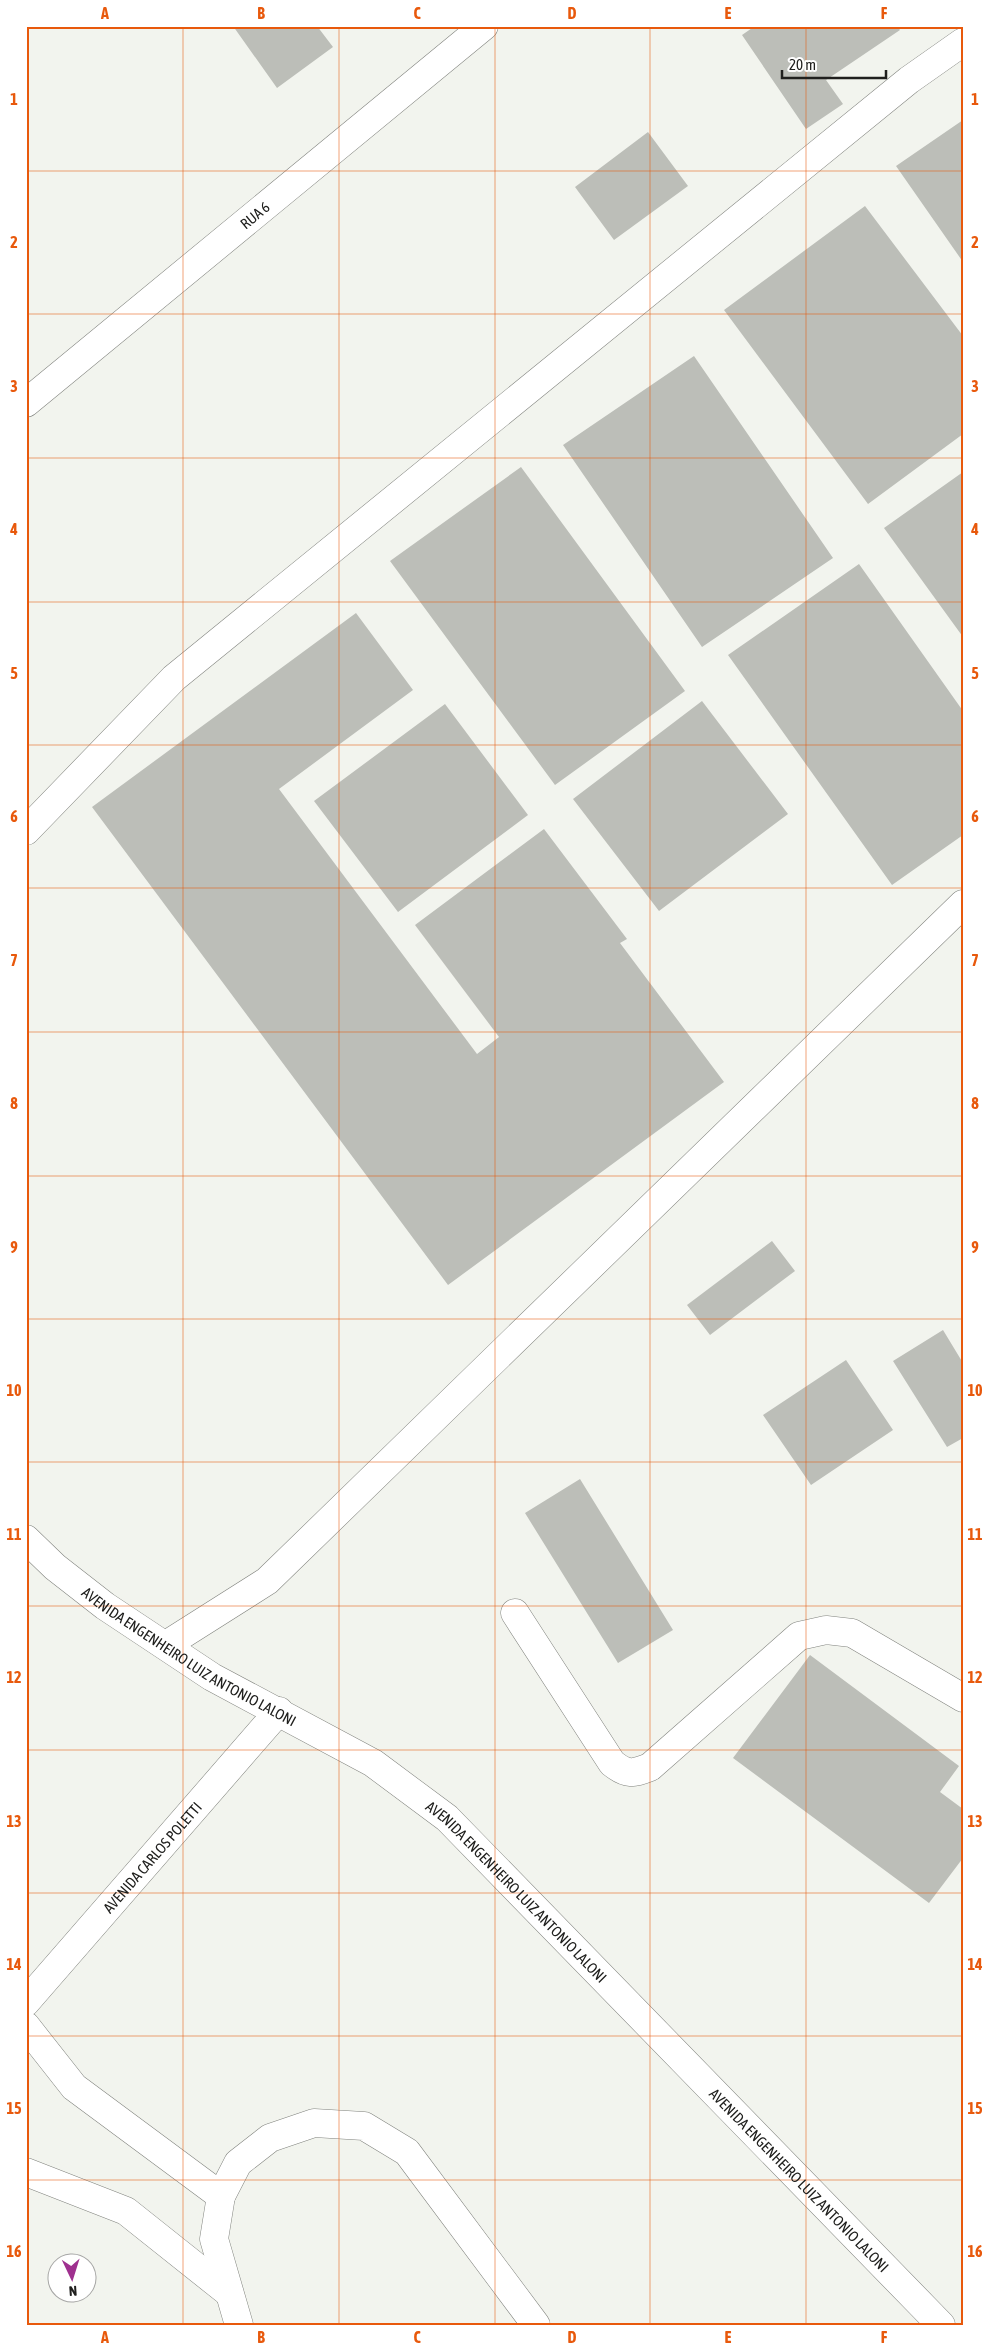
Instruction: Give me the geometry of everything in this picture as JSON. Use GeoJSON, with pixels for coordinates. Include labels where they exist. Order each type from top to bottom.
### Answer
{"type":"FeatureCollection","features":[{"type":"Feature","properties":{"kind":"street","name":"RUA 6"},"geometry":{"type":"LineString","coordinates":[[26,403],[484,26]]}},
{"type":"Feature","properties":{"kind":"street"},"geometry":{"type":"LineString","coordinates":[[26,831],[174,678],[901,86],[963,42]]}},
{"type":"Feature","properties":{"kind":"street"},"geometry":{"type":"LineString","coordinates":[[166,1645],[267,1581],[963,904]]}},
{"type":"Feature","properties":{"kind":"street","name":"AVENIDA ENGENHEIRO LUIZ ANTONIO LALONI"},"geometry":{"type":"LineString","coordinates":[[26,1539],[56,1567],[105,1606],[212,1677],[374,1762],[447,1818],[941,2325]]}},
{"type":"Feature","properties":{"kind":"street"},"geometry":{"type":"LineString","coordinates":[[515,1613],[612,1763],[623,1772],[636,1773],[650,1767],[799,1636],[826,1630],[852,1633],[963,1698]]}},
{"type":"Feature","properties":{"kind":"street","name":"AVENIDA CARLOS POLETTI"},"geometry":{"type":"LineString","coordinates":[[26,2002],[279,1711]]}},
{"type":"Feature","properties":{"kind":"street"},"geometry":{"type":"LineString","coordinates":[[26,2026],[74,2087],[221,2196]]}},
{"type":"Feature","properties":{"kind":"street"},"geometry":{"type":"LineString","coordinates":[[238,2325],[214,2239],[221,2196],[238,2163],[270,2138],[314,2123],[364,2126],[407,2152],[536,2325]]}},
{"type":"Feature","properties":{"kind":"street"},"geometry":{"type":"LineString","coordinates":[[26,2172],[126,2212],[229,2293]]}},
{"type":"Feature","properties":{"kind":"building"},"geometry":{"type":"Polygon","coordinates":[[[233,26],[317,26],[333,47],[277,88],[233,26]]]}},
{"type":"Feature","properties":{"kind":"building"},"geometry":{"type":"Polygon","coordinates":[[[755,26],[897,26],[900,30],[826,80],[843,104],[806,129],[742,35],[755,26]]]}},
{"type":"Feature","properties":{"kind":"building"},"geometry":{"type":"Polygon","coordinates":[[[963,120],[963,262],[896,166],[963,120]]]}},
{"type":"Feature","properties":{"kind":"building"},"geometry":{"type":"Polygon","coordinates":[[[648,132],[688,186],[614,240],[575,187],[648,132]]]}},
{"type":"Feature","properties":{"kind":"building"},"geometry":{"type":"Polygon","coordinates":[[[865,206],[963,336],[963,434],[868,504],[724,310],[865,206]]]}},
{"type":"Feature","properties":{"kind":"building"},"geometry":{"type":"Polygon","coordinates":[[[694,356],[833,558],[702,647],[563,445],[694,356]]]}},
{"type":"Feature","properties":{"kind":"building"},"geometry":{"type":"Polygon","coordinates":[[[521,467],[685,691],[555,785],[390,561],[521,467]]]}},
{"type":"Feature","properties":{"kind":"building"},"geometry":{"type":"Polygon","coordinates":[[[963,472],[963,637],[884,528],[963,472]]]}},
{"type":"Feature","properties":{"kind":"building"},"geometry":{"type":"Polygon","coordinates":[[[859,564],[963,711],[963,835],[892,885],[728,655],[859,564]]]}},
{"type":"Feature","properties":{"kind":"building"},"geometry":{"type":"Polygon","coordinates":[[[356,613],[413,690],[279,789],[477,1054],[499,1037],[415,925],[544,829],[627,939],[620,943],[724,1082],[448,1285],[92,807],[356,613]]]}},
{"type":"Feature","properties":{"kind":"building"},"geometry":{"type":"Polygon","coordinates":[[[702,701],[788,814],[659,911],[573,799],[702,701]]]}},
{"type":"Feature","properties":{"kind":"building"},"geometry":{"type":"Polygon","coordinates":[[[445,704],[528,815],[398,912],[314,801],[445,704]]]}},
{"type":"Feature","properties":{"kind":"building"},"geometry":{"type":"Polygon","coordinates":[[[772,1241],[795,1271],[710,1335],[687,1305],[772,1241]]]}},
{"type":"Feature","properties":{"kind":"building"},"geometry":{"type":"Polygon","coordinates":[[[943,1330],[963,1363],[963,1438],[947,1447],[893,1361],[943,1330]]]}},
{"type":"Feature","properties":{"kind":"building"},"geometry":{"type":"Polygon","coordinates":[[[846,1360],[893,1430],[811,1485],[763,1415],[846,1360]]]}},
{"type":"Feature","properties":{"kind":"building"},"geometry":{"type":"Polygon","coordinates":[[[580,1479],[673,1630],[618,1663],[525,1513],[580,1479]]]}},
{"type":"Feature","properties":{"kind":"building"},"geometry":{"type":"Polygon","coordinates":[[[810,1655],[959,1766],[940,1792],[963,1809],[963,1858],[929,1903],[733,1758],[810,1655]]]}}]}
